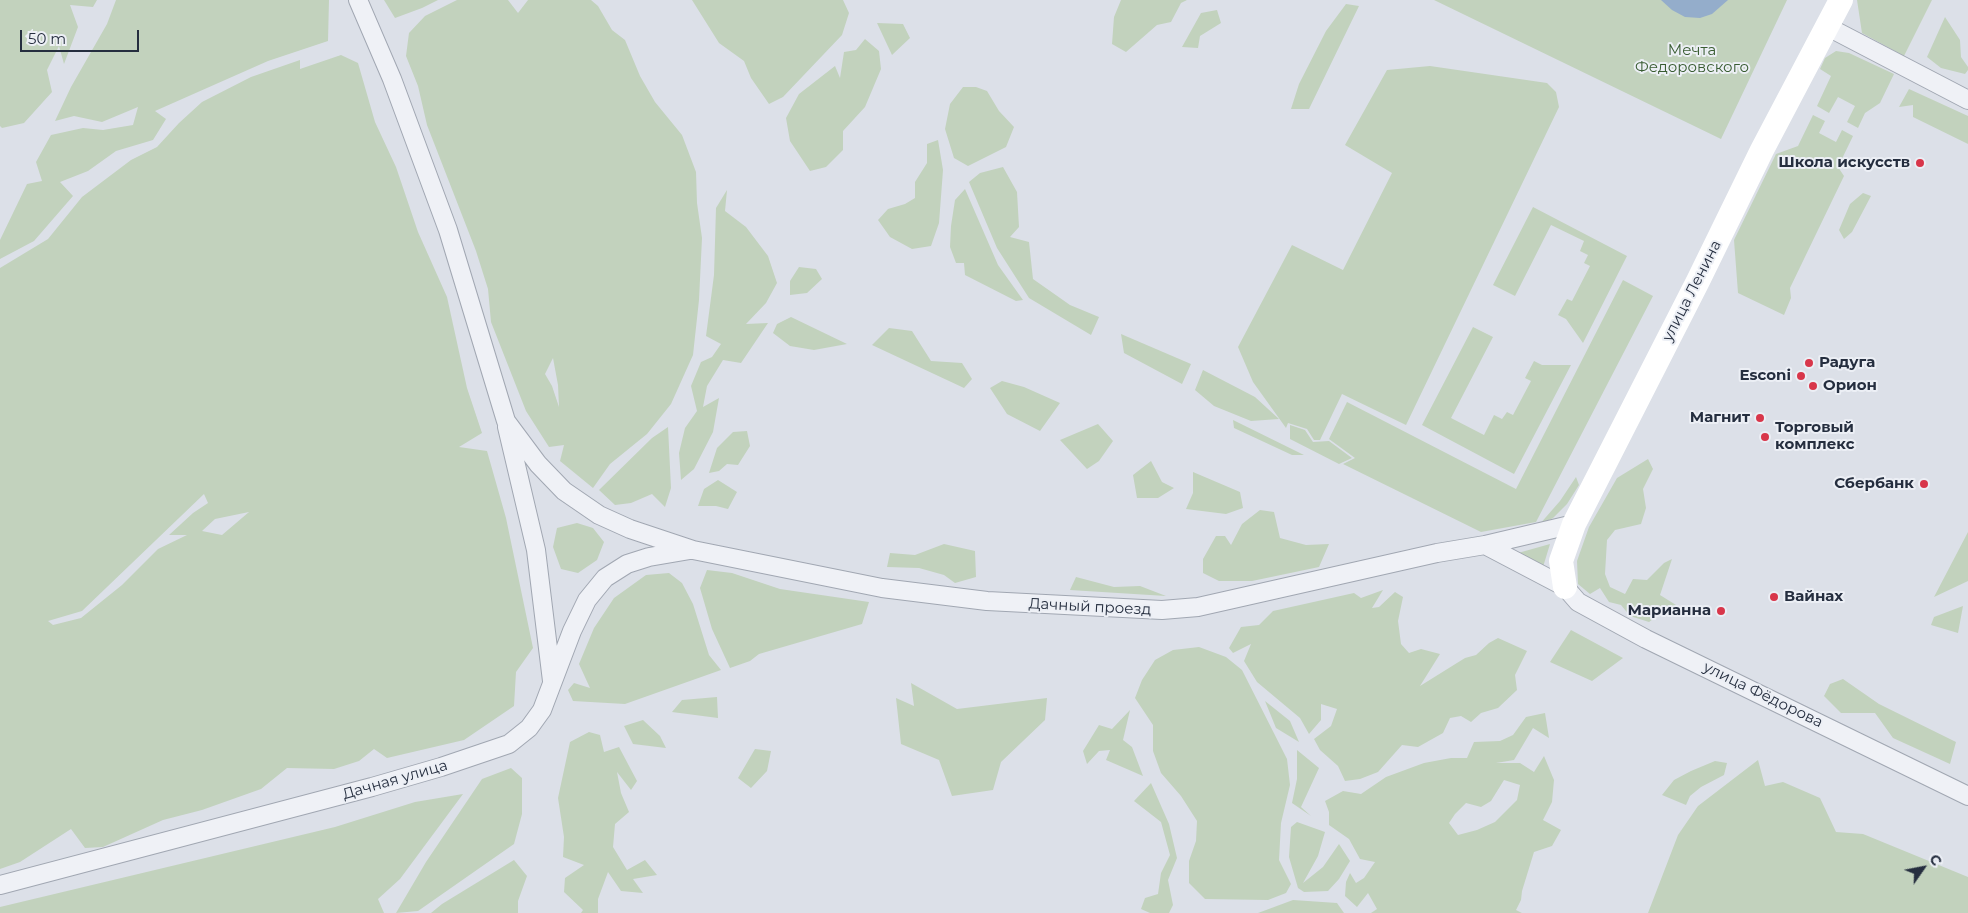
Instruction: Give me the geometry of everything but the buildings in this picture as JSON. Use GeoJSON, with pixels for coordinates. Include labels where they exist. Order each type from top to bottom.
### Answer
{"type":"FeatureCollection","features":[{"type":"Feature","properties":{"kind":"street"},"geometry":{"type":"LineString","coordinates":[[358,0],[392,79],[448,230],[506,421],[536,550],[553,684]]}},
{"type":"Feature","properties":{"kind":"street","name":"улица Ленина"},"geometry":{"type":"LineString","coordinates":[[1565,587],[1561,561],[1574,524],[1698,281],[1762,150],[1841,0]]}},
{"type":"Feature","properties":{"kind":"street"},"geometry":{"type":"LineString","coordinates":[[1828,27],[1968,100]]}},
{"type":"Feature","properties":{"kind":"street"},"geometry":{"type":"LineString","coordinates":[[506,421],[538,464],[564,491],[599,515],[630,529],[693,550]]}},
{"type":"Feature","properties":{"kind":"street","name":"Дачный проезд"},"geometry":{"type":"LineString","coordinates":[[693,550],[882,588],[987,601],[1162,610],[1198,607],[1574,524]]}},
{"type":"Feature","properties":{"kind":"street","name":"улица Фёдорова"},"geometry":{"type":"LineString","coordinates":[[1485,545],[1565,587],[1578,602],[1646,639],[1968,796]]}},
{"type":"Feature","properties":{"kind":"street","name":"Дачная улица"},"geometry":{"type":"LineString","coordinates":[[0,886],[372,787],[480,755],[508,744],[528,728],[542,710],[572,631],[587,600],[605,578],[627,564],[649,557],[693,550]]}},
{"type":"Feature","properties":{"kind":"green space"},"geometry":{"type":"Polygon","coordinates":[[[0,0],[97,0],[93,7],[70,5],[78,27],[64,64],[59,46],[47,70],[52,92],[24,123],[2,128],[0,126],[0,0]]]}},
{"type":"Feature","properties":{"kind":"green space"},"geometry":{"type":"Polygon","coordinates":[[[116,0],[329,0],[328,41],[268,61],[155,111],[166,119],[153,140],[116,151],[88,171],[60,182],[73,196],[34,241],[0,259],[0,240],[27,184],[42,181],[36,162],[51,135],[83,128],[103,130],[133,125],[138,107],[102,122],[74,116],[55,121],[71,87],[107,24],[116,0]]]}},
{"type":"Feature","properties":{"kind":"green space"},"geometry":{"type":"Polygon","coordinates":[[[384,0],[438,0],[395,18],[384,0]]]}},
{"type":"Feature","properties":{"kind":"green space"},"geometry":{"type":"Polygon","coordinates":[[[457,0],[508,0],[518,13],[528,0],[591,0],[598,6],[612,30],[625,40],[640,76],[655,102],[682,135],[696,172],[697,203],[702,238],[699,300],[693,355],[671,404],[647,434],[610,464],[593,488],[560,461],[564,445],[549,447],[526,411],[491,322],[488,289],[476,251],[427,125],[418,86],[406,56],[409,33],[425,16],[457,0]],[[553,358],[545,374],[552,386],[559,407],[558,385],[553,358]]]}},
{"type":"Feature","properties":{"kind":"green space"},"geometry":{"type":"Polygon","coordinates":[[[692,0],[843,0],[849,13],[842,35],[783,97],[769,104],[751,78],[744,61],[719,43],[692,0]]]}},
{"type":"Feature","properties":{"kind":"green space"},"geometry":{"type":"Polygon","coordinates":[[[1121,0],[1187,0],[1181,3],[1171,22],[1157,25],[1126,52],[1112,44],[1114,17],[1121,0]]]}},
{"type":"Feature","properties":{"kind":"green space","name":"Мечта Федоровского"},"geometry":{"type":"Polygon","coordinates":[[[1434,0],[1787,0],[1721,139],[1434,0]]]}},
{"type":"Feature","properties":{"kind":"green space"},"geometry":{"type":"Polygon","coordinates":[[[1857,0],[1932,0],[1904,56],[1862,33],[1857,0]]]}},
{"type":"Feature","properties":{"kind":"green space"},"geometry":{"type":"Polygon","coordinates":[[[1346,4],[1359,6],[1309,109],[1291,109],[1299,84],[1326,31],[1346,4]]]}},
{"type":"Feature","properties":{"kind":"green space"},"geometry":{"type":"Polygon","coordinates":[[[1217,10],[1221,23],[1200,36],[1198,48],[1182,47],[1201,13],[1217,10]]]}},
{"type":"Feature","properties":{"kind":"green space"},"geometry":{"type":"Polygon","coordinates":[[[1945,17],[1960,40],[1961,57],[1968,67],[1965,74],[1941,68],[1927,57],[1945,17]]]}},
{"type":"Feature","properties":{"kind":"green space"},"geometry":{"type":"Polygon","coordinates":[[[877,23],[903,24],[910,38],[892,55],[877,23]]]}},
{"type":"Feature","properties":{"kind":"green space"},"geometry":{"type":"Polygon","coordinates":[[[865,39],[879,51],[881,69],[865,107],[843,131],[843,150],[826,167],[810,171],[790,141],[786,118],[799,94],[835,66],[840,78],[844,52],[856,50],[865,39]]]}},
{"type":"Feature","properties":{"kind":"green space"},"geometry":{"type":"Polygon","coordinates":[[[1836,51],[1849,53],[1894,74],[1880,103],[1865,113],[1858,128],[1847,122],[1855,106],[1838,97],[1829,113],[1817,106],[1831,76],[1820,69],[1825,58],[1836,51]]]}},
{"type":"Feature","properties":{"kind":"green space"},"geometry":{"type":"Polygon","coordinates":[[[341,55],[358,63],[375,122],[396,167],[418,232],[447,297],[467,388],[482,433],[459,447],[487,451],[506,518],[533,648],[516,672],[514,706],[464,740],[387,758],[374,749],[359,761],[334,769],[287,768],[261,789],[202,810],[163,820],[103,847],[85,848],[71,829],[20,862],[0,869],[0,268],[48,239],[82,197],[131,160],[157,147],[202,102],[251,77],[300,60],[300,69],[341,55]],[[204,494],[82,611],[48,621],[53,625],[81,618],[122,585],[158,549],[187,535],[169,535],[193,513],[208,503],[204,494]],[[249,512],[215,519],[202,531],[222,535],[249,512]]]}},
{"type":"Feature","properties":{"kind":"green space"},"geometry":{"type":"Polygon","coordinates":[[[1430,66],[1547,83],[1556,92],[1559,107],[1406,425],[1342,394],[1320,440],[1314,440],[1307,429],[1288,423],[1286,428],[1253,382],[1238,347],[1292,245],[1343,270],[1392,173],[1345,145],[1387,70],[1430,66]]]}},
{"type":"Feature","properties":{"kind":"green space"},"geometry":{"type":"Polygon","coordinates":[[[963,87],[976,87],[987,91],[999,111],[1014,127],[1006,147],[968,166],[954,158],[945,129],[950,104],[963,87]]]}},
{"type":"Feature","properties":{"kind":"green space"},"geometry":{"type":"Polygon","coordinates":[[[1909,89],[1968,116],[1968,144],[1913,117],[1913,105],[1899,107],[1909,89]]]}},
{"type":"Feature","properties":{"kind":"green space"},"geometry":{"type":"Polygon","coordinates":[[[1813,115],[1825,121],[1819,133],[1836,142],[1842,130],[1853,136],[1838,167],[1844,176],[1790,288],[1791,298],[1784,315],[1738,293],[1734,240],[1776,154],[1798,146],[1813,115]]]}},
{"type":"Feature","properties":{"kind":"green space"},"geometry":{"type":"Polygon","coordinates":[[[938,140],[943,170],[939,223],[931,246],[912,249],[890,237],[878,220],[888,209],[905,204],[915,198],[915,182],[927,163],[927,144],[938,140]]]}},
{"type":"Feature","properties":{"kind":"green space"},"geometry":{"type":"Polygon","coordinates":[[[1003,167],[1017,192],[1019,227],[1010,237],[1029,242],[1033,279],[1070,305],[1099,317],[1091,335],[1029,298],[997,248],[969,182],[980,173],[1003,167]]]}},
{"type":"Feature","properties":{"kind":"green space"},"geometry":{"type":"Polygon","coordinates":[[[965,189],[998,265],[1023,300],[1016,301],[965,275],[964,263],[956,263],[950,247],[951,226],[955,200],[965,189]]]}},
{"type":"Feature","properties":{"kind":"green space"},"geometry":{"type":"Polygon","coordinates":[[[727,190],[725,211],[746,227],[768,256],[777,283],[766,303],[746,324],[768,323],[741,363],[723,360],[707,386],[703,407],[719,398],[713,432],[694,469],[681,480],[679,453],[685,428],[697,411],[691,386],[701,362],[712,357],[721,344],[706,336],[714,275],[716,208],[727,190]]]}},
{"type":"Feature","properties":{"kind":"green space"},"geometry":{"type":"Polygon","coordinates":[[[1863,193],[1871,196],[1852,232],[1844,239],[1839,230],[1850,204],[1863,193]]]}},
{"type":"Feature","properties":{"kind":"green space"},"geometry":{"type":"Polygon","coordinates":[[[1533,207],[1627,256],[1583,343],[1566,319],[1558,315],[1567,299],[1572,301],[1590,266],[1584,263],[1588,255],[1580,251],[1584,241],[1551,225],[1515,296],[1493,285],[1533,207]]]}},
{"type":"Feature","properties":{"kind":"green space"},"geometry":{"type":"Polygon","coordinates":[[[799,267],[816,269],[822,279],[807,293],[790,295],[790,281],[799,267]]]}},
{"type":"Feature","properties":{"kind":"green space"},"geometry":{"type":"Polygon","coordinates":[[[1623,280],[1653,296],[1536,522],[1481,532],[1343,464],[1355,458],[1329,439],[1347,402],[1516,489],[1623,280]]]}},
{"type":"Feature","properties":{"kind":"green space"},"geometry":{"type":"Polygon","coordinates":[[[791,317],[847,344],[814,350],[790,346],[773,333],[777,324],[791,317]]]}},
{"type":"Feature","properties":{"kind":"green space"},"geometry":{"type":"Polygon","coordinates":[[[1473,327],[1493,337],[1451,418],[1484,435],[1494,415],[1502,419],[1507,412],[1513,415],[1531,381],[1525,378],[1534,361],[1542,365],[1571,365],[1514,474],[1422,425],[1473,327]]]}},
{"type":"Feature","properties":{"kind":"green space"},"geometry":{"type":"Polygon","coordinates":[[[889,328],[912,331],[931,361],[962,363],[972,379],[964,388],[872,345],[889,328]]]}},
{"type":"Feature","properties":{"kind":"green space"},"geometry":{"type":"Polygon","coordinates":[[[1121,334],[1191,364],[1182,384],[1124,353],[1121,334]]]}},
{"type":"Feature","properties":{"kind":"green space"},"geometry":{"type":"Polygon","coordinates":[[[1203,370],[1255,397],[1279,419],[1251,421],[1214,406],[1195,390],[1203,370]]]}},
{"type":"Feature","properties":{"kind":"green space"},"geometry":{"type":"Polygon","coordinates":[[[1002,381],[1024,387],[1060,403],[1040,431],[1007,414],[990,388],[1002,381]]]}},
{"type":"Feature","properties":{"kind":"green space"},"geometry":{"type":"Polygon","coordinates":[[[1233,420],[1304,455],[1292,455],[1234,428],[1233,420]]]}},
{"type":"Feature","properties":{"kind":"green space"},"geometry":{"type":"Polygon","coordinates":[[[1098,424],[1113,441],[1099,461],[1087,469],[1060,440],[1098,424]]]}},
{"type":"Feature","properties":{"kind":"green space"},"geometry":{"type":"Polygon","coordinates":[[[1290,425],[1305,430],[1313,442],[1329,441],[1352,458],[1339,464],[1290,439],[1290,425]]]}},
{"type":"Feature","properties":{"kind":"green space"},"geometry":{"type":"Polygon","coordinates":[[[668,427],[671,488],[665,507],[652,494],[631,503],[615,505],[599,490],[652,438],[668,427]]]}},
{"type":"Feature","properties":{"kind":"green space"},"geometry":{"type":"Polygon","coordinates":[[[747,431],[750,446],[738,465],[727,464],[719,471],[709,473],[717,448],[733,432],[747,431]]]}},
{"type":"Feature","properties":{"kind":"green space"},"geometry":{"type":"Polygon","coordinates":[[[1648,459],[1653,469],[1643,489],[1646,508],[1641,524],[1615,530],[1607,540],[1605,574],[1610,587],[1625,594],[1633,579],[1647,580],[1664,563],[1672,559],[1660,595],[1684,610],[1678,617],[1664,611],[1649,622],[1630,616],[1621,605],[1609,602],[1600,588],[1590,594],[1578,584],[1577,561],[1589,527],[1617,478],[1648,459]]]}},
{"type":"Feature","properties":{"kind":"green space"},"geometry":{"type":"Polygon","coordinates":[[[1151,461],[1162,482],[1174,488],[1158,498],[1137,498],[1133,475],[1151,461]]]}},
{"type":"Feature","properties":{"kind":"green space"},"geometry":{"type":"Polygon","coordinates":[[[1193,472],[1240,492],[1243,508],[1226,514],[1186,509],[1193,493],[1193,472]]]}},
{"type":"Feature","properties":{"kind":"green space"},"geometry":{"type":"Polygon","coordinates":[[[1576,477],[1579,485],[1567,504],[1553,518],[1539,525],[1560,501],[1576,477]]]}},
{"type":"Feature","properties":{"kind":"green space"},"geometry":{"type":"Polygon","coordinates":[[[718,480],[737,492],[728,509],[716,506],[698,506],[704,489],[718,480]]]}},
{"type":"Feature","properties":{"kind":"green space"},"geometry":{"type":"Polygon","coordinates":[[[1260,510],[1274,512],[1280,538],[1306,545],[1329,544],[1319,567],[1252,581],[1219,581],[1203,573],[1203,559],[1216,536],[1225,536],[1231,545],[1242,524],[1260,510]]]}},
{"type":"Feature","properties":{"kind":"green space"},"geometry":{"type":"Polygon","coordinates":[[[577,523],[593,528],[604,542],[597,560],[578,573],[561,569],[553,547],[557,528],[577,523]]]}},
{"type":"Feature","properties":{"kind":"green space"},"geometry":{"type":"Polygon","coordinates":[[[1968,532],[1968,581],[1934,597],[1968,532]]]}},
{"type":"Feature","properties":{"kind":"green space"},"geometry":{"type":"Polygon","coordinates":[[[944,544],[975,551],[976,577],[955,583],[944,575],[919,568],[887,567],[890,553],[915,555],[944,544]]]}},
{"type":"Feature","properties":{"kind":"green space"},"geometry":{"type":"Polygon","coordinates":[[[1550,544],[1543,567],[1518,553],[1550,544]]]}},
{"type":"Feature","properties":{"kind":"green space"},"geometry":{"type":"Polygon","coordinates":[[[707,570],[732,573],[780,589],[869,602],[862,624],[759,654],[750,661],[730,668],[712,629],[700,588],[707,570]]]}},
{"type":"Feature","properties":{"kind":"green space"},"geometry":{"type":"Polygon","coordinates":[[[669,573],[682,583],[693,604],[709,655],[721,670],[625,704],[573,701],[568,690],[574,683],[590,688],[579,664],[594,628],[614,598],[646,575],[669,573]]]}},
{"type":"Feature","properties":{"kind":"green space"},"geometry":{"type":"Polygon","coordinates":[[[1076,577],[1114,587],[1140,586],[1166,596],[1070,590],[1076,577]]]}},
{"type":"Feature","properties":{"kind":"green space"},"geometry":{"type":"Polygon","coordinates":[[[1383,590],[1372,608],[1379,607],[1395,592],[1403,597],[1398,621],[1401,644],[1409,653],[1421,649],[1440,654],[1420,686],[1465,658],[1476,655],[1489,643],[1498,638],[1527,651],[1515,675],[1517,690],[1498,708],[1481,713],[1471,722],[1461,716],[1450,718],[1443,733],[1418,747],[1402,745],[1378,772],[1360,779],[1345,781],[1338,766],[1320,750],[1314,739],[1331,726],[1337,709],[1321,704],[1321,720],[1309,734],[1300,718],[1257,682],[1244,661],[1251,644],[1233,653],[1229,648],[1241,627],[1259,625],[1273,611],[1354,593],[1361,598],[1383,590]]]}},
{"type":"Feature","properties":{"kind":"green space"},"geometry":{"type":"Polygon","coordinates":[[[1963,606],[1958,633],[1931,625],[1934,617],[1963,606]]]}},
{"type":"Feature","properties":{"kind":"green space"},"geometry":{"type":"Polygon","coordinates":[[[1571,630],[1623,658],[1592,681],[1550,662],[1571,630]]]}},
{"type":"Feature","properties":{"kind":"green space"},"geometry":{"type":"Polygon","coordinates":[[[1199,647],[1226,657],[1242,670],[1287,759],[1290,785],[1281,823],[1279,860],[1291,884],[1286,893],[1268,900],[1205,899],[1189,883],[1189,861],[1196,841],[1197,821],[1181,796],[1161,773],[1153,751],[1153,725],[1135,698],[1142,680],[1155,660],[1173,650],[1199,647]]]}},
{"type":"Feature","properties":{"kind":"green space"},"geometry":{"type":"Polygon","coordinates":[[[1843,679],[1879,704],[1956,742],[1950,764],[1893,738],[1875,713],[1841,713],[1824,696],[1830,684],[1843,679]]]}},
{"type":"Feature","properties":{"kind":"green space"},"geometry":{"type":"Polygon","coordinates":[[[911,683],[957,709],[1047,698],[1045,720],[1001,762],[993,790],[952,796],[939,760],[901,744],[896,698],[914,706],[911,683]]]}},
{"type":"Feature","properties":{"kind":"green space"},"geometry":{"type":"Polygon","coordinates":[[[717,697],[718,718],[672,712],[682,700],[717,697]]]}},
{"type":"Feature","properties":{"kind":"green space"},"geometry":{"type":"Polygon","coordinates":[[[1265,701],[1290,721],[1299,742],[1276,728],[1265,701]]]}},
{"type":"Feature","properties":{"kind":"green space"},"geometry":{"type":"Polygon","coordinates":[[[1130,710],[1123,740],[1132,747],[1143,776],[1106,760],[1110,750],[1099,751],[1087,764],[1083,751],[1099,725],[1112,729],[1130,710]]]}},
{"type":"Feature","properties":{"kind":"green space"},"geometry":{"type":"Polygon","coordinates":[[[1545,713],[1549,738],[1533,728],[1514,760],[1496,763],[1520,763],[1534,772],[1544,756],[1554,780],[1552,802],[1543,820],[1561,830],[1552,846],[1534,852],[1521,900],[1516,910],[1522,913],[1371,913],[1377,909],[1368,893],[1357,907],[1345,896],[1346,882],[1350,873],[1356,883],[1364,878],[1375,862],[1360,859],[1349,839],[1329,825],[1329,812],[1325,801],[1343,791],[1361,794],[1386,777],[1424,763],[1451,758],[1467,758],[1474,742],[1500,741],[1513,735],[1526,717],[1545,713]],[[1504,780],[1491,801],[1481,807],[1466,803],[1449,823],[1458,835],[1477,830],[1495,822],[1517,800],[1520,785],[1504,780]]]}},
{"type":"Feature","properties":{"kind":"green space"},"geometry":{"type":"Polygon","coordinates":[[[643,720],[660,736],[666,748],[633,744],[624,726],[643,720]]]}},
{"type":"Feature","properties":{"kind":"green space"},"geometry":{"type":"Polygon","coordinates":[[[589,732],[600,735],[604,752],[619,747],[637,781],[631,790],[617,772],[621,793],[629,812],[615,824],[613,847],[627,870],[645,860],[657,875],[633,879],[643,893],[621,891],[608,872],[598,899],[598,913],[581,913],[583,910],[564,892],[565,878],[584,865],[563,857],[564,837],[558,798],[570,742],[589,732]]]}},
{"type":"Feature","properties":{"kind":"green space"},"geometry":{"type":"Polygon","coordinates":[[[755,749],[771,751],[767,771],[751,788],[738,778],[755,749]]]}},
{"type":"Feature","properties":{"kind":"green space"},"geometry":{"type":"Polygon","coordinates":[[[1297,750],[1319,768],[1301,807],[1311,816],[1292,803],[1297,779],[1297,750]]]}},
{"type":"Feature","properties":{"kind":"green space"},"geometry":{"type":"Polygon","coordinates":[[[1758,760],[1765,786],[1783,782],[1820,798],[1836,832],[1863,834],[1968,877],[1968,913],[1648,913],[1678,835],[1698,806],[1758,760]]]}},
{"type":"Feature","properties":{"kind":"green space"},"geometry":{"type":"Polygon","coordinates":[[[1715,761],[1727,763],[1724,775],[1701,787],[1690,796],[1686,805],[1662,795],[1674,780],[1715,761]]]}},
{"type":"Feature","properties":{"kind":"green space"},"geometry":{"type":"Polygon","coordinates":[[[511,768],[522,778],[522,814],[514,844],[418,911],[396,913],[426,862],[482,779],[511,768]]]}},
{"type":"Feature","properties":{"kind":"green space"},"geometry":{"type":"Polygon","coordinates":[[[1151,783],[1169,824],[1177,858],[1168,880],[1173,905],[1169,913],[1150,913],[1141,909],[1145,898],[1158,894],[1161,873],[1170,855],[1161,822],[1134,801],[1151,783]]]}},
{"type":"Feature","properties":{"kind":"green space"},"geometry":{"type":"Polygon","coordinates":[[[463,794],[400,879],[378,899],[384,913],[0,913],[0,907],[335,827],[415,802],[463,794]]]}},
{"type":"Feature","properties":{"kind":"green space"},"geometry":{"type":"Polygon","coordinates":[[[1297,822],[1325,832],[1318,856],[1303,883],[1323,867],[1339,844],[1350,861],[1339,879],[1328,891],[1304,892],[1298,888],[1289,857],[1291,827],[1297,822]]]}},
{"type":"Feature","properties":{"kind":"green space"},"geometry":{"type":"Polygon","coordinates":[[[514,860],[527,876],[518,901],[518,913],[431,913],[442,904],[514,860]]]}},
{"type":"Feature","properties":{"kind":"green space"},"geometry":{"type":"Polygon","coordinates":[[[1293,900],[1337,903],[1344,913],[1258,913],[1293,900]]]}},
{"type":"Feature","properties":{"kind":"water"},"geometry":{"type":"Polygon","coordinates":[[[1661,0],[1728,0],[1712,14],[1700,18],[1685,17],[1672,10],[1661,0]]]}},
{"type":"Feature","properties":{"kind":"place","name":"Школа искусств"},"geometry":{"type":"Point","coordinates":[1920,163]}},
{"type":"Feature","properties":{"kind":"place","name":"Радуга"},"geometry":{"type":"Point","coordinates":[1809,363]}},
{"type":"Feature","properties":{"kind":"place","name":"Esconi"},"geometry":{"type":"Point","coordinates":[1801,376]}},
{"type":"Feature","properties":{"kind":"place","name":"Орион"},"geometry":{"type":"Point","coordinates":[1813,386]}},
{"type":"Feature","properties":{"kind":"place","name":"Магнит"},"geometry":{"type":"Point","coordinates":[1760,418]}},
{"type":"Feature","properties":{"kind":"place","name":"Торговый комплекс"},"geometry":{"type":"Point","coordinates":[1765,437]}},
{"type":"Feature","properties":{"kind":"place","name":"Сбербанк"},"geometry":{"type":"Point","coordinates":[1924,484]}},
{"type":"Feature","properties":{"kind":"place","name":"Вайнах"},"geometry":{"type":"Point","coordinates":[1774,597]}},
{"type":"Feature","properties":{"kind":"place","name":"Марианна"},"geometry":{"type":"Point","coordinates":[1721,611]}}]}
